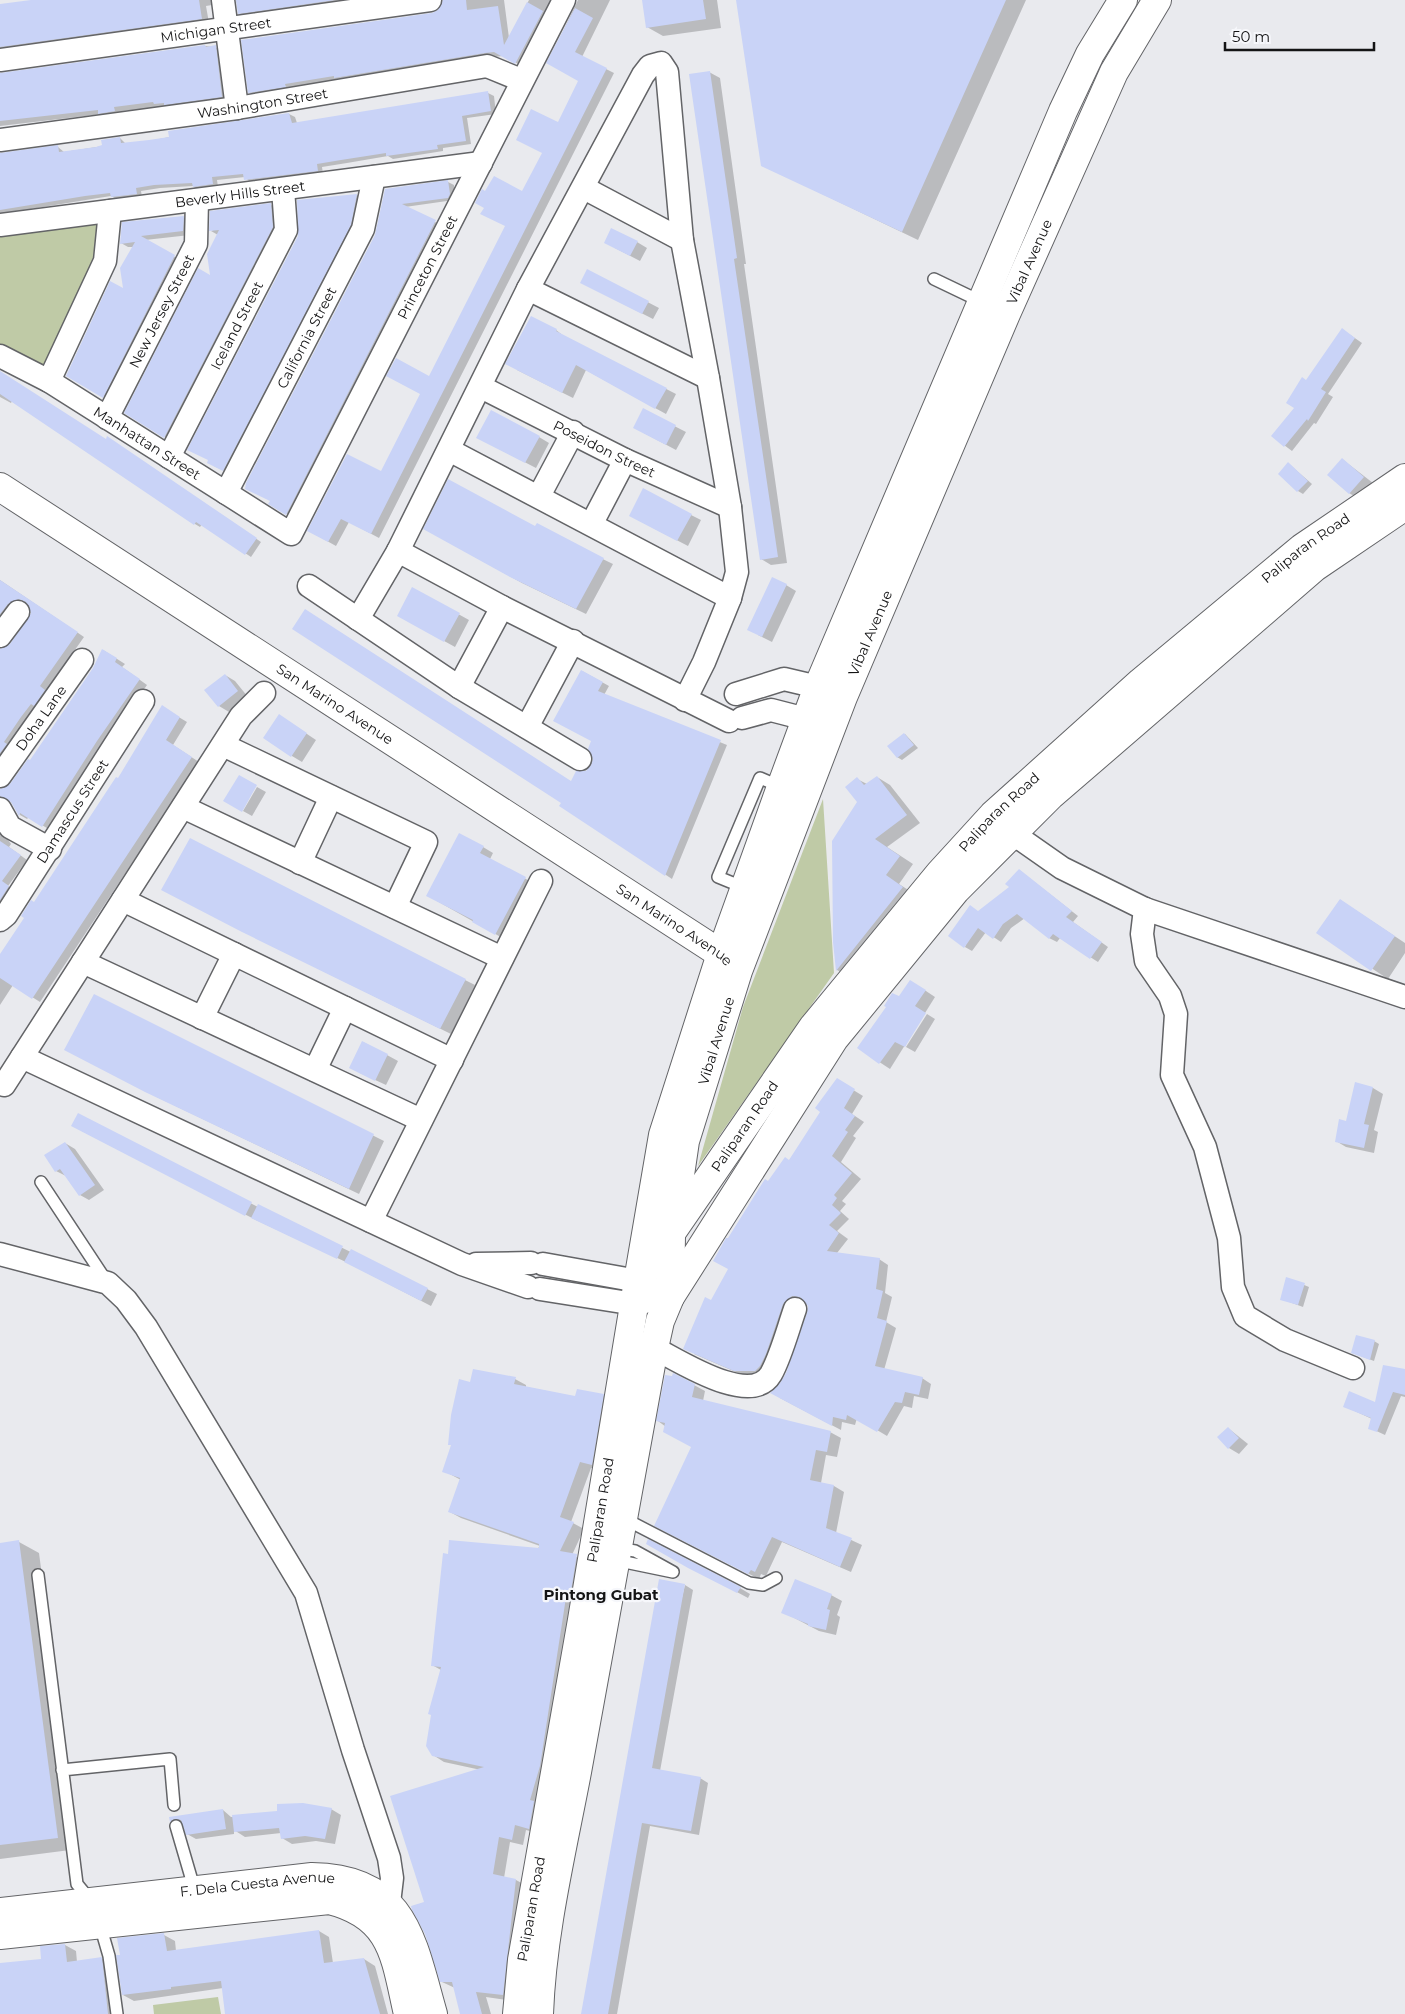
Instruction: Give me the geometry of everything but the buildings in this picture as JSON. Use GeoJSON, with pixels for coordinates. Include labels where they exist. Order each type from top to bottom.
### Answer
{"type":"FeatureCollection","features":[{"type":"Feature","properties":{"kind":"main road","name":"Vibal Avenue"},"geometry":{"type":"LineString","coordinates":[[670,1296],[671,1236],[685,1141],[725,964],[745,888],[781,787],[810,733],[843,697],[993,307],[1070,95],[1090,54],[1123,0]]}},
{"type":"Feature","properties":{"kind":"main road","name":"Vibal Avenue"},"geometry":{"type":"LineString","coordinates":[[636,1292],[663,1134],[810,733],[818,687],[993,307],[1114,72],[1157,0]]}},
{"type":"Feature","properties":{"kind":"main road","name":"Paliparan Road"},"geometry":{"type":"LineString","coordinates":[[517,2014],[522,1960],[583,1615],[636,1292],[671,1236],[812,1027],[940,873],[993,815],[1141,682],[1302,548],[1405,478]]}},
{"type":"Feature","properties":{"kind":"main road","name":"San Marino Avenue"},"geometry":{"type":"LineString","coordinates":[[0,487],[725,964]]}},
{"type":"Feature","properties":{"kind":"main road","name":"San Marino Avenue"},"geometry":{"type":"LineString","coordinates":[[0,502],[725,964]]}},
{"type":"Feature","properties":{"kind":"main road","name":"Paliparan Road"},"geometry":{"type":"LineString","coordinates":[[539,2014],[554,1896],[616,1554],[654,1348],[670,1296],[834,1039],[956,890],[1050,796],[1315,567],[1405,506]]}},
{"type":"Feature","properties":{"kind":"main road","name":"F. Dela Cuesta Avenue"},"geometry":{"type":"LineString","coordinates":[[0,1935],[195,1890],[312,1877],[332,1878],[351,1882],[381,1912],[408,2014]]}},
{"type":"Feature","properties":{"kind":"main road","name":"F. Dela Cuesta Avenue"},"geometry":{"type":"LineString","coordinates":[[0,1912],[96,1913],[329,1900],[381,1912],[402,1918],[410,1935],[433,2014]]}},
{"type":"Feature","properties":{"kind":"street"},"geometry":{"type":"LineString","coordinates":[[223,0],[237,108]]}},
{"type":"Feature","properties":{"kind":"street","name":"Michigan Street"},"geometry":{"type":"LineString","coordinates":[[0,60],[430,0]]}},
{"type":"Feature","properties":{"kind":"street","name":"Princeton Street"},"geometry":{"type":"LineString","coordinates":[[291,534],[482,163],[521,80],[564,0]]}},
{"type":"Feature","properties":{"kind":"street"},"geometry":{"type":"LineString","coordinates":[[358,619],[398,551],[528,289],[584,188],[643,75],[650,66],[660,63],[667,72],[682,240],[730,507],[737,572],[730,598],[704,662],[685,700]]}},
{"type":"Feature","properties":{"kind":"street","name":"Washington Street"},"geometry":{"type":"LineString","coordinates":[[0,140],[237,108],[487,66],[521,80]]}},
{"type":"Feature","properties":{"kind":"street","name":"Beverly Hills Street"},"geometry":{"type":"LineString","coordinates":[[0,225],[482,163]]}},
{"type":"Feature","properties":{"kind":"street","name":"California Street"},"geometry":{"type":"LineString","coordinates":[[226,493],[363,229],[374,177]]}},
{"type":"Feature","properties":{"kind":"street"},"geometry":{"type":"LineString","coordinates":[[584,188],[682,240]]}},
{"type":"Feature","properties":{"kind":"street","name":"Iceland Street"},"geometry":{"type":"LineString","coordinates":[[169,457],[286,230],[283,189]]}},
{"type":"Feature","properties":{"kind":"street","name":"New Jersey Street"},"geometry":{"type":"LineString","coordinates":[[107,418],[196,244],[196,200]]}},
{"type":"Feature","properties":{"kind":"street"},"geometry":{"type":"LineString","coordinates":[[49,381],[105,261],[110,211]]}},
{"type":"Feature","properties":{"kind":"street"},"geometry":{"type":"LineString","coordinates":[[528,289],[708,378]]}},
{"type":"Feature","properties":{"kind":"street","name":"Manhattan Street"},"geometry":{"type":"LineString","coordinates":[[0,356],[49,381],[291,534]]}},
{"type":"Feature","properties":{"kind":"street","name":"Poseidon Street"},"geometry":{"type":"LineString","coordinates":[[481,387],[625,460],[730,507]]}},
{"type":"Feature","properties":{"kind":"street"},"geometry":{"type":"LineString","coordinates":[[539,496],[573,432]]}},
{"type":"Feature","properties":{"kind":"street"},"geometry":{"type":"LineString","coordinates":[[449,450],[592,523],[730,598]]}},
{"type":"Feature","properties":{"kind":"street"},"geometry":{"type":"LineString","coordinates":[[592,523],[625,460]]}},
{"type":"Feature","properties":{"kind":"street"},"geometry":{"type":"LineString","coordinates":[[398,551],[685,700],[735,719],[771,710],[810,733]]}},
{"type":"Feature","properties":{"kind":"street"},"geometry":{"type":"LineString","coordinates":[[309,586],[459,686],[580,759]]}},
{"type":"Feature","properties":{"kind":"street"},"geometry":{"type":"LineString","coordinates":[[459,686],[502,606]]}},
{"type":"Feature","properties":{"kind":"street"},"geometry":{"type":"LineString","coordinates":[[0,636],[18,612]]}},
{"type":"Feature","properties":{"kind":"street"},"geometry":{"type":"LineString","coordinates":[[527,727],[573,641]]}},
{"type":"Feature","properties":{"kind":"street","name":"Doha Lane"},"geometry":{"type":"LineString","coordinates":[[0,776],[82,660]]}},
{"type":"Feature","properties":{"kind":"street"},"geometry":{"type":"LineString","coordinates":[[685,700],[729,695],[784,680],[818,687]]}},
{"type":"Feature","properties":{"kind":"street"},"geometry":{"type":"LineString","coordinates":[[4,1085],[241,716],[264,693]]}},
{"type":"Feature","properties":{"kind":"street","name":"Damascus Street"},"geometry":{"type":"LineString","coordinates":[[2,915],[50,848],[143,701]]}},
{"type":"Feature","properties":{"kind":"street"},"geometry":{"type":"LineString","coordinates":[[223,744],[426,842],[395,907]]}},
{"type":"Feature","properties":{"kind":"street"},"geometry":{"type":"LineString","coordinates":[[300,862],[332,796]]}},
{"type":"Feature","properties":{"kind":"street"},"geometry":{"type":"LineString","coordinates":[[183,808],[502,958]]}},
{"type":"Feature","properties":{"kind":"street"},"geometry":{"type":"LineString","coordinates":[[0,809],[10,827],[50,848]]}},
{"type":"Feature","properties":{"kind":"street"},"geometry":{"type":"LineString","coordinates":[[1012,833],[1062,868],[1145,909],[1405,997]]}},
{"type":"Feature","properties":{"kind":"street"},"geometry":{"type":"LineString","coordinates":[[371,1221],[541,881]]}},
{"type":"Feature","properties":{"kind":"street"},"geometry":{"type":"LineString","coordinates":[[123,900],[452,1060]]}},
{"type":"Feature","properties":{"kind":"street"},"geometry":{"type":"LineString","coordinates":[[1145,909],[1142,934],[1146,961],[1170,996],[1176,1014],[1172,1075],[1205,1147],[1228,1238],[1233,1287],[1245,1316],[1285,1340],[1353,1368]]}},
{"type":"Feature","properties":{"kind":"street"},"geometry":{"type":"LineString","coordinates":[[202,1018],[234,954]]}},
{"type":"Feature","properties":{"kind":"street"},"geometry":{"type":"LineString","coordinates":[[83,962],[422,1120]]}},
{"type":"Feature","properties":{"kind":"street"},"geometry":{"type":"LineString","coordinates":[[315,1070],[345,1008]]}},
{"type":"Feature","properties":{"kind":"street"},"geometry":{"type":"LineString","coordinates":[[22,1057],[462,1264],[534,1288],[636,1292],[670,1296]]}},
{"type":"Feature","properties":{"kind":"street"},"geometry":{"type":"LineString","coordinates":[[0,1254],[108,1284],[126,1300],[146,1326],[306,1593],[353,1750],[389,1858],[392,1878],[381,1912]]}},
{"type":"Feature","properties":{"kind":"street"},"geometry":{"type":"LineString","coordinates":[[462,1264],[537,1263],[636,1292]]}},
{"type":"Feature","properties":{"kind":"street"},"geometry":{"type":"LineString","coordinates":[[654,1348],[710,1378],[735,1386],[760,1384],[771,1375],[795,1309]]}},
{"type":"Feature","properties":{"kind":"lane"},"geometry":{"type":"LineString","coordinates":[[934,279],[993,307]]}},
{"type":"Feature","properties":{"kind":"lane"},"geometry":{"type":"LineString","coordinates":[[41,1182],[108,1284]]}},
{"type":"Feature","properties":{"kind":"lane"},"geometry":{"type":"LineString","coordinates":[[623,1518],[749,1583],[763,1585],[776,1578]]}},
{"type":"Feature","properties":{"kind":"lane"},"geometry":{"type":"LineString","coordinates":[[38,1575],[76,1884],[96,1913],[109,1956],[117,2014]]}},
{"type":"Feature","properties":{"kind":"lane"},"geometry":{"type":"LineString","coordinates":[[62,1770],[170,1759],[174,1805]]}},
{"type":"Feature","properties":{"kind":"lane"},"geometry":{"type":"LineString","coordinates":[[176,1826],[195,1890]]}},
{"type":"Feature","properties":{"kind":"green space"},"geometry":{"type":"Polygon","coordinates":[[[104,218],[100,257],[45,373],[0,347],[0,231],[104,218]]]}},
{"type":"Feature","properties":{"kind":"green space"},"geometry":{"type":"Polygon","coordinates":[[[823,799],[834,973],[698,1166],[743,1007],[823,799]]]}},
{"type":"Feature","properties":{"kind":"green space"},"geometry":{"type":"Polygon","coordinates":[[[218,1997],[221,2014],[154,2014],[153,2005],[218,1997]]]}},
{"type":"Feature","properties":{"kind":"district","name":"Pintong Gubat"},"geometry":{"type":"Point","coordinates":[601,1595]}}]}
